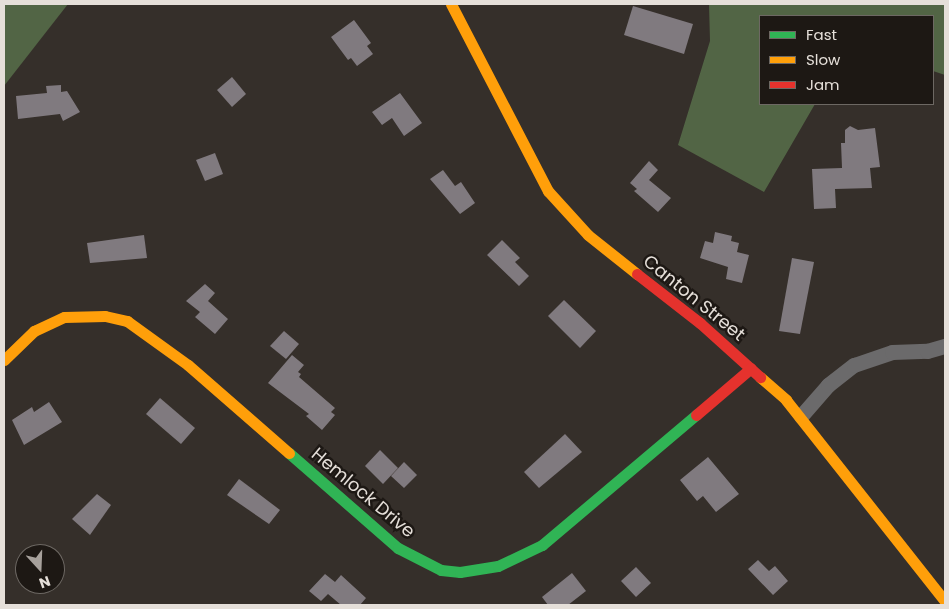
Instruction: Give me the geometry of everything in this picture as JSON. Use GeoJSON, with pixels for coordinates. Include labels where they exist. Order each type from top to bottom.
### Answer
{"type":"FeatureCollection","features":[{"type":"Feature","properties":{"kind":"street","name":"Canton Street"},"geometry":{"type":"LineString","coordinates":[[451,4],[548,191],[588,235],[700,323],[801,416],[945,601]]}},
{"type":"Feature","properties":{"kind":"street","name":"Hemlock Drive"},"geometry":{"type":"LineString","coordinates":[[4,360],[34,330],[64,317],[105,316],[127,322],[188,365],[398,548],[441,570],[460,572],[498,566],[542,545],[751,368]]}},
{"type":"Feature","properties":{"kind":"street"},"geometry":{"type":"LineString","coordinates":[[801,416],[828,385],[854,365],[892,352],[927,351],[945,346]]}},
{"type":"Feature","properties":{"kind":"green space"},"geometry":{"type":"Polygon","coordinates":[[[4,4],[68,4],[4,86],[4,4]]]}},
{"type":"Feature","properties":{"kind":"green space"},"geometry":{"type":"Polygon","coordinates":[[[709,4],[945,4],[945,75],[934,71],[934,15],[759,15],[759,105],[814,105],[764,192],[678,145],[710,41],[709,4]]]}},
{"type":"Feature","properties":{"kind":"building"},"geometry":{"type":"Polygon","coordinates":[[[633,6],[693,24],[684,54],[624,35],[633,6]]]}},
{"type":"Feature","properties":{"kind":"building"},"geometry":{"type":"Polygon","coordinates":[[[354,20],[371,43],[367,46],[373,54],[357,66],[351,58],[348,60],[331,37],[354,20]]]}},
{"type":"Feature","properties":{"kind":"building"},"geometry":{"type":"Polygon","coordinates":[[[232,77],[246,94],[232,107],[217,90],[232,77]]]}},
{"type":"Feature","properties":{"kind":"building"},"geometry":{"type":"Polygon","coordinates":[[[61,85],[61,92],[67,91],[80,112],[63,121],[60,114],[18,119],[16,96],[47,93],[46,86],[61,85]]]}},
{"type":"Feature","properties":{"kind":"building"},"geometry":{"type":"Polygon","coordinates":[[[400,93],[422,123],[404,136],[392,118],[382,125],[372,112],[400,93]]]}},
{"type":"Feature","properties":{"kind":"building"},"geometry":{"type":"Polygon","coordinates":[[[850,126],[858,130],[875,128],[880,167],[870,168],[872,188],[835,189],[836,208],[814,209],[812,169],[842,168],[841,143],[845,143],[845,130],[850,126]]]}},
{"type":"Feature","properties":{"kind":"building"},"geometry":{"type":"Polygon","coordinates":[[[215,153],[223,174],[205,181],[196,160],[215,153]]]}},
{"type":"Feature","properties":{"kind":"building"},"geometry":{"type":"Polygon","coordinates":[[[649,161],[658,170],[649,180],[671,198],[658,212],[634,191],[637,189],[630,183],[649,161]]]}},
{"type":"Feature","properties":{"kind":"building"},"geometry":{"type":"Polygon","coordinates":[[[443,170],[455,186],[461,182],[475,203],[460,214],[430,179],[443,170]]]}},
{"type":"Feature","properties":{"kind":"building"},"geometry":{"type":"Polygon","coordinates":[[[715,232],[732,236],[731,241],[739,243],[737,252],[749,255],[742,283],[726,279],[728,267],[700,258],[705,241],[713,243],[715,232]]]}},
{"type":"Feature","properties":{"kind":"building"},"geometry":{"type":"Polygon","coordinates":[[[144,235],[147,258],[90,263],[87,243],[144,235]]]}},
{"type":"Feature","properties":{"kind":"building"},"geometry":{"type":"Polygon","coordinates":[[[502,240],[520,258],[515,262],[529,276],[519,286],[487,255],[502,240]]]}},
{"type":"Feature","properties":{"kind":"building"},"geometry":{"type":"Polygon","coordinates":[[[792,258],[814,262],[800,334],[779,331],[792,258]]]}},
{"type":"Feature","properties":{"kind":"building"},"geometry":{"type":"Polygon","coordinates":[[[205,284],[215,293],[208,301],[228,319],[215,334],[195,317],[200,312],[186,301],[205,284]]]}},
{"type":"Feature","properties":{"kind":"building"},"geometry":{"type":"Polygon","coordinates":[[[564,300],[596,331],[580,348],[548,316],[564,300]]]}},
{"type":"Feature","properties":{"kind":"building"},"geometry":{"type":"Polygon","coordinates":[[[284,331],[299,344],[286,359],[270,346],[284,331]]]}},
{"type":"Feature","properties":{"kind":"building"},"geometry":{"type":"Polygon","coordinates":[[[292,355],[304,365],[298,372],[301,374],[299,377],[335,408],[331,412],[335,415],[322,430],[306,416],[309,414],[268,383],[292,355]]]}},
{"type":"Feature","properties":{"kind":"building"},"geometry":{"type":"Polygon","coordinates":[[[160,398],[195,428],[181,444],[146,414],[160,398]]]}},
{"type":"Feature","properties":{"kind":"building"},"geometry":{"type":"Polygon","coordinates":[[[49,402],[62,422],[24,445],[12,420],[32,407],[34,412],[49,402]]]}},
{"type":"Feature","properties":{"kind":"building"},"geometry":{"type":"Polygon","coordinates":[[[565,434],[582,452],[539,488],[524,472],[565,434]]]}},
{"type":"Feature","properties":{"kind":"building"},"geometry":{"type":"Polygon","coordinates":[[[380,450],[398,468],[383,484],[365,466],[380,450]]]}},
{"type":"Feature","properties":{"kind":"building"},"geometry":{"type":"Polygon","coordinates":[[[708,457],[739,494],[716,512],[703,496],[697,501],[680,480],[708,457]]]}},
{"type":"Feature","properties":{"kind":"building"},"geometry":{"type":"Polygon","coordinates":[[[404,462],[417,475],[404,488],[391,476],[404,462]]]}},
{"type":"Feature","properties":{"kind":"building"},"geometry":{"type":"Polygon","coordinates":[[[239,479],[280,510],[269,524],[227,495],[239,479]]]}},
{"type":"Feature","properties":{"kind":"building"},"geometry":{"type":"Polygon","coordinates":[[[97,494],[111,505],[90,535],[72,519],[97,494]]]}},
{"type":"Feature","properties":{"kind":"building"},"geometry":{"type":"Polygon","coordinates":[[[758,560],[769,571],[775,566],[788,581],[773,595],[748,569],[758,560]]]}},
{"type":"Feature","properties":{"kind":"building"},"geometry":{"type":"Polygon","coordinates":[[[636,567],[651,583],[636,597],[621,581],[636,567]]]}},
{"type":"Feature","properties":{"kind":"building"},"geometry":{"type":"Polygon","coordinates":[[[572,573],[586,591],[568,605],[548,605],[542,597],[572,573]]]}},
{"type":"Feature","properties":{"kind":"building"},"geometry":{"type":"Polygon","coordinates":[[[325,574],[335,582],[341,575],[366,598],[360,605],[341,605],[328,594],[321,601],[309,591],[325,574]]]}},
{"type":"Feature","properties":{"kind":"traffic: fast"},"geometry":{"type":"LineString","coordinates":[[289,453],[398,548],[441,570],[460,572],[498,566],[542,545],[696,415]]}},
{"type":"Feature","properties":{"kind":"traffic: slow"},"geometry":{"type":"LineString","coordinates":[[451,4],[548,191],[588,235],[637,274]]}},
{"type":"Feature","properties":{"kind":"traffic: slow"},"geometry":{"type":"LineString","coordinates":[[4,360],[34,331],[64,317],[105,316],[127,321],[188,365],[289,453]]}},
{"type":"Feature","properties":{"kind":"traffic: slow"},"geometry":{"type":"LineString","coordinates":[[760,377],[786,400],[945,601]]}},
{"type":"Feature","properties":{"kind":"traffic: jam"},"geometry":{"type":"LineString","coordinates":[[637,274],[700,323],[760,377]]}},
{"type":"Feature","properties":{"kind":"traffic: jam"},"geometry":{"type":"LineString","coordinates":[[696,415],[751,368]]}}]}
